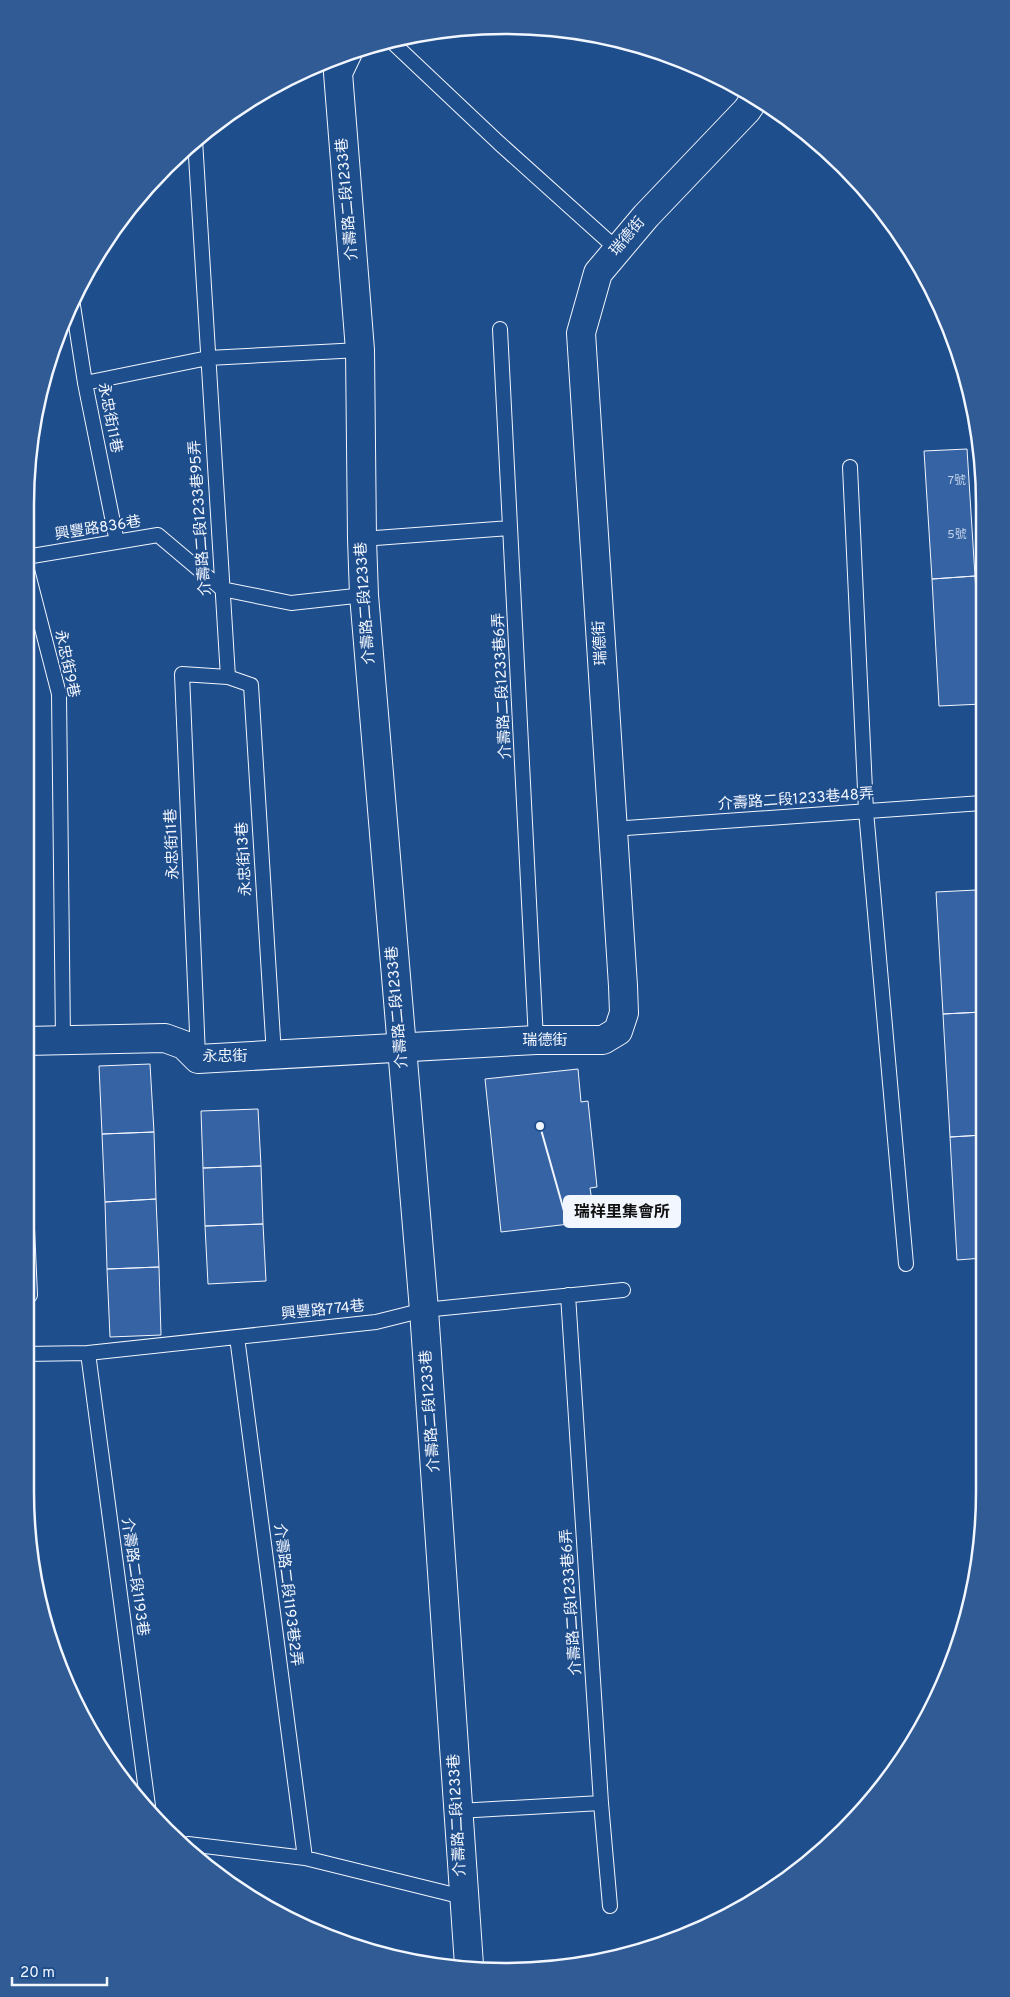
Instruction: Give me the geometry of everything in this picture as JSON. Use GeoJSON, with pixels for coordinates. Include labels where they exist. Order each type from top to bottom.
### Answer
{"type":"FeatureCollection","features":[{"type":"Feature","properties":{"kind":"street","name":"介壽路二段1233巷"},"geometry":{"type":"LineString","coordinates":[[343,63],[338,73],[360,350],[364,595],[424,1310],[469,1961]]}},
{"type":"Feature","properties":{"kind":"street","name":"瑞德街"},"geometry":{"type":"LineString","coordinates":[[401,1048],[536,1040],[603,1040],[618,1031],[624,1013],[623,986],[581,333],[598,273],[646,216],[751,103]]}},
{"type":"Feature","properties":{"kind":"street","name":"永忠街"},"geometry":{"type":"LineString","coordinates":[[34,1041],[165,1038],[184,1045],[198,1059],[401,1048]]}},
{"type":"Feature","properties":{"kind":"lane"},"geometry":{"type":"LineString","coordinates":[[397,47],[499,143],[618,250]]}},
{"type":"Feature","properties":{"kind":"lane","name":"介壽路二段1233巷95弄"},"geometry":{"type":"LineString","coordinates":[[196,150],[228,677]]}},
{"type":"Feature","properties":{"kind":"lane","name":"永忠街11巷"},"geometry":{"type":"LineString","coordinates":[[74,315],[85,383],[117,542]]}},
{"type":"Feature","properties":{"kind":"lane","name":"介壽路二段1233巷6弄"},"geometry":{"type":"LineString","coordinates":[[500,329],[517,635],[536,1040]]}},
{"type":"Feature","properties":{"kind":"lane"},"geometry":{"type":"LineString","coordinates":[[85,383],[208,358],[360,350]]}},
{"type":"Feature","properties":{"kind":"lane"},"geometry":{"type":"LineString","coordinates":[[850,467],[866,811],[906,1264]]}},
{"type":"Feature","properties":{"kind":"lane"},"geometry":{"type":"LineString","coordinates":[[362,539],[510,528]]}},
{"type":"Feature","properties":{"kind":"lane","name":"興豐路836巷"},"geometry":{"type":"LineString","coordinates":[[34,556],[158,535],[222,589],[291,603],[364,595]]}},
{"type":"Feature","properties":{"kind":"lane","name":"永忠街9巷"},"geometry":{"type":"LineString","coordinates":[[34,597],[59,694],[63,1040]]}},
{"type":"Feature","properties":{"kind":"lane","name":"永忠街11巷"},"geometry":{"type":"LineString","coordinates":[[198,1059],[182,674],[228,677]]}},
{"type":"Feature","properties":{"kind":"lane","name":"永忠街13巷"},"geometry":{"type":"LineString","coordinates":[[228,677],[251,686],[274,1056]]}},
{"type":"Feature","properties":{"kind":"lane","name":"介壽路二段1233巷48弄"},"geometry":{"type":"LineString","coordinates":[[612,829],[976,803]]}},
{"type":"Feature","properties":{"kind":"lane","name":"興豐路774巷"},"geometry":{"type":"LineString","coordinates":[[34,1354],[88,1353],[376,1322],[424,1310],[623,1290]]}},
{"type":"Feature","properties":{"kind":"lane","name":"介壽路二段1233巷6弄"},"geometry":{"type":"LineString","coordinates":[[568,1296],[601,1803],[610,1906]]}},
{"type":"Feature","properties":{"kind":"lane","name":"介壽路二段1193巷2弄"},"geometry":{"type":"LineString","coordinates":[[237,1337],[305,1858]]}},
{"type":"Feature","properties":{"kind":"lane","name":"介壽路二段1193巷"},"geometry":{"type":"LineString","coordinates":[[88,1353],[147,1798]]}},
{"type":"Feature","properties":{"kind":"lane"},"geometry":{"type":"LineString","coordinates":[[458,1811],[601,1803]]}},
{"type":"Feature","properties":{"kind":"lane"},"geometry":{"type":"LineString","coordinates":[[192,1845],[305,1858],[463,1897]]}},
{"type":"Feature","properties":{"kind":"building"},"geometry":{"type":"Polygon","coordinates":[[[967,449],[975,576],[932,579],[924,451],[967,449]]]}},
{"type":"Feature","properties":{"kind":"building"},"geometry":{"type":"Polygon","coordinates":[[[975,576],[976,704],[939,706],[932,579],[975,576]]]}},
{"type":"Feature","properties":{"kind":"building"},"geometry":{"type":"Polygon","coordinates":[[[976,890],[976,1012],[943,1014],[936,892],[976,890]]]}},
{"type":"Feature","properties":{"kind":"building"},"geometry":{"type":"Polygon","coordinates":[[[976,1012],[976,1135],[950,1137],[943,1014],[976,1012]]]}},
{"type":"Feature","properties":{"kind":"building"},"geometry":{"type":"Polygon","coordinates":[[[150,1064],[154,1132],[102,1134],[99,1066],[150,1064]]]}},
{"type":"Feature","properties":{"kind":"building"},"geometry":{"type":"Polygon","coordinates":[[[578,1069],[581,1102],[588,1101],[597,1187],[590,1188],[595,1221],[501,1232],[485,1079],[578,1069]]]}},
{"type":"Feature","properties":{"kind":"building"},"geometry":{"type":"Polygon","coordinates":[[[258,1109],[261,1166],[203,1168],[201,1111],[258,1109]]]}},
{"type":"Feature","properties":{"kind":"building"},"geometry":{"type":"Polygon","coordinates":[[[154,1132],[156,1199],[105,1202],[102,1134],[154,1132]]]}},
{"type":"Feature","properties":{"kind":"building"},"geometry":{"type":"Polygon","coordinates":[[[976,1135],[976,1259],[957,1260],[950,1137],[976,1135]]]}},
{"type":"Feature","properties":{"kind":"building"},"geometry":{"type":"Polygon","coordinates":[[[261,1166],[263,1224],[205,1226],[203,1168],[261,1166]]]}},
{"type":"Feature","properties":{"kind":"building"},"geometry":{"type":"Polygon","coordinates":[[[156,1199],[159,1267],[107,1269],[105,1202],[156,1199]]]}},
{"type":"Feature","properties":{"kind":"building"},"geometry":{"type":"Polygon","coordinates":[[[263,1224],[266,1281],[208,1284],[205,1226],[263,1224]]]}},
{"type":"Feature","properties":{"kind":"building"},"geometry":{"type":"Polygon","coordinates":[[[159,1267],[161,1335],[110,1337],[107,1269],[159,1267]]]}},
{"type":"Feature","properties":{"kind":"place","name":"瑞祥里集會所"},"geometry":{"type":"Point","coordinates":[540,1126]}}]}
